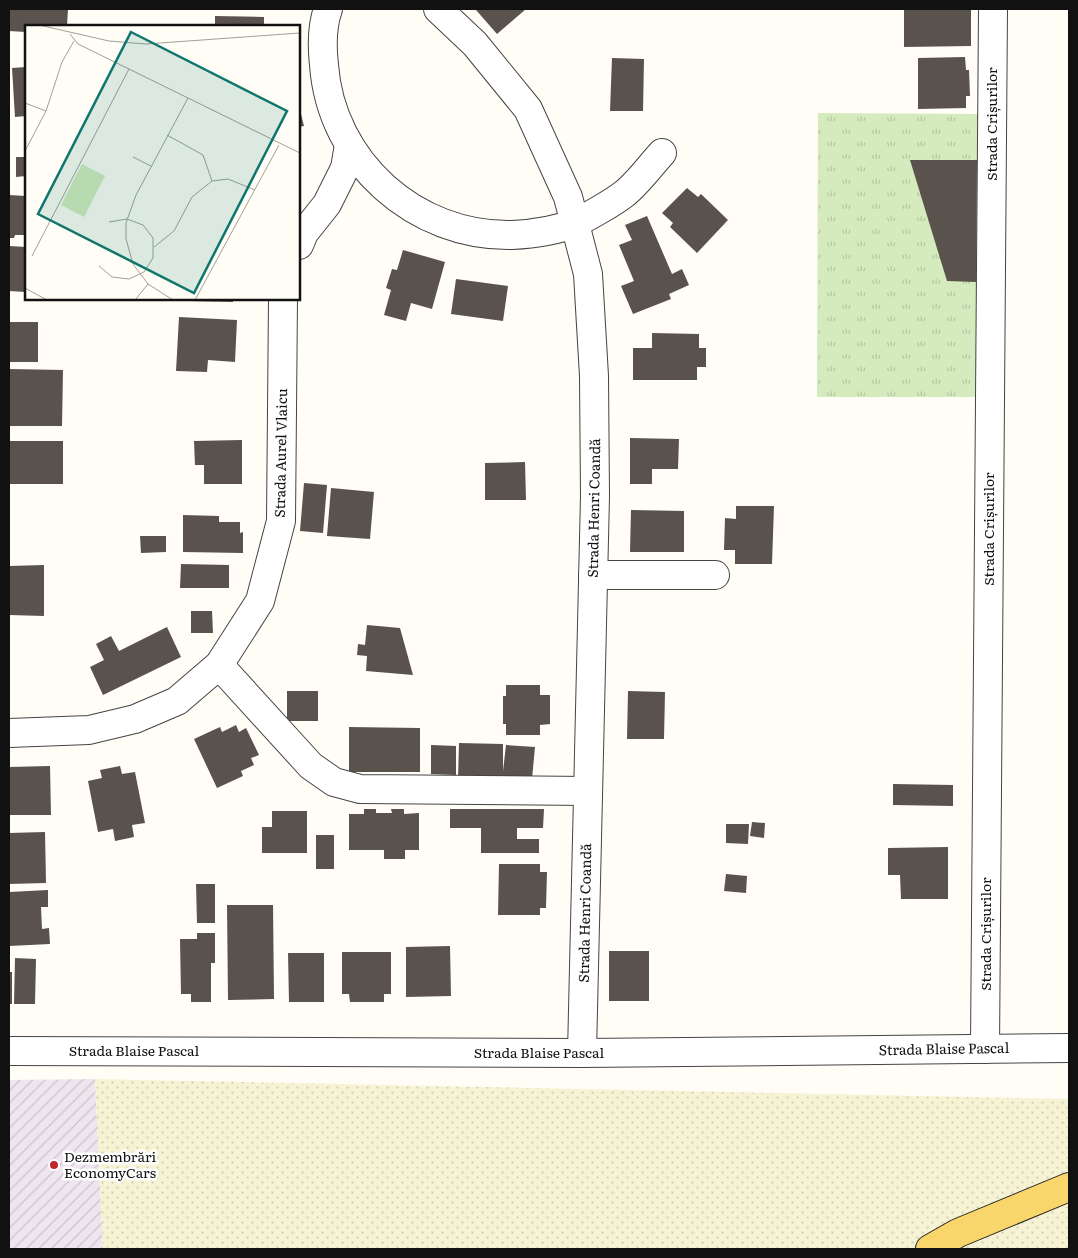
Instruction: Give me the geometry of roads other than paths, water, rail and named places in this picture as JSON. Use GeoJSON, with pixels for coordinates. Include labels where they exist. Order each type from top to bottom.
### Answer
{"type":"FeatureCollection","features":[{"type":"Feature","properties":{"kind":"main road"},"geometry":{"type":"LineString","coordinates":[[930,1249],[958,1234],[1069,1187]]}},
{"type":"Feature","properties":{"kind":"main road"},"geometry":{"type":"LineString","coordinates":[[963,1249],[1069,1204]]}},
{"type":"Feature","properties":{"kind":"street"},"geometry":{"type":"LineString","coordinates":[[328,9],[322,47],[325,81],[334,114],[348,145],[363,166],[381,185],[401,202],[424,215],[472,232],[498,235],[550,230],[575,222],[624,194],[662,153]]}},
{"type":"Feature","properties":{"kind":"street","name":"Strada Henri Coandă"},"geometry":{"type":"LineString","coordinates":[[438,9],[476,44],[528,109],[568,197],[588,274],[594,376],[595,496],[582,1053]]}},
{"type":"Feature","properties":{"kind":"street","name":"Strada Crișurilor"},"geometry":{"type":"LineString","coordinates":[[985,1049],[993,9]]}},
{"type":"Feature","properties":{"kind":"street"},"geometry":{"type":"LineString","coordinates":[[300,243],[304,233],[326,204],[345,168],[348,145]]}},
{"type":"Feature","properties":{"kind":"street","name":"Strada Aurel Vlaicu"},"geometry":{"type":"LineString","coordinates":[[9,733],[89,730],[135,719],[177,702],[218,665],[260,601],[281,521],[283,300]]}},
{"type":"Feature","properties":{"kind":"street"},"geometry":{"type":"LineString","coordinates":[[593,575],[714,575]]}},
{"type":"Feature","properties":{"kind":"street"},"geometry":{"type":"LineString","coordinates":[[218,665],[312,766],[334,782],[360,789],[588,791]]}},
{"type":"Feature","properties":{"kind":"street","name":"Strada Blaise Pascal"},"geometry":{"type":"LineString","coordinates":[[9,1051],[582,1053],[1069,1048]]}},
{"type":"Feature","properties":{"kind":"place","name":"Dezmembrări EconomyCars"},"geometry":{"type":"Point","coordinates":[54,1165]}}]}
